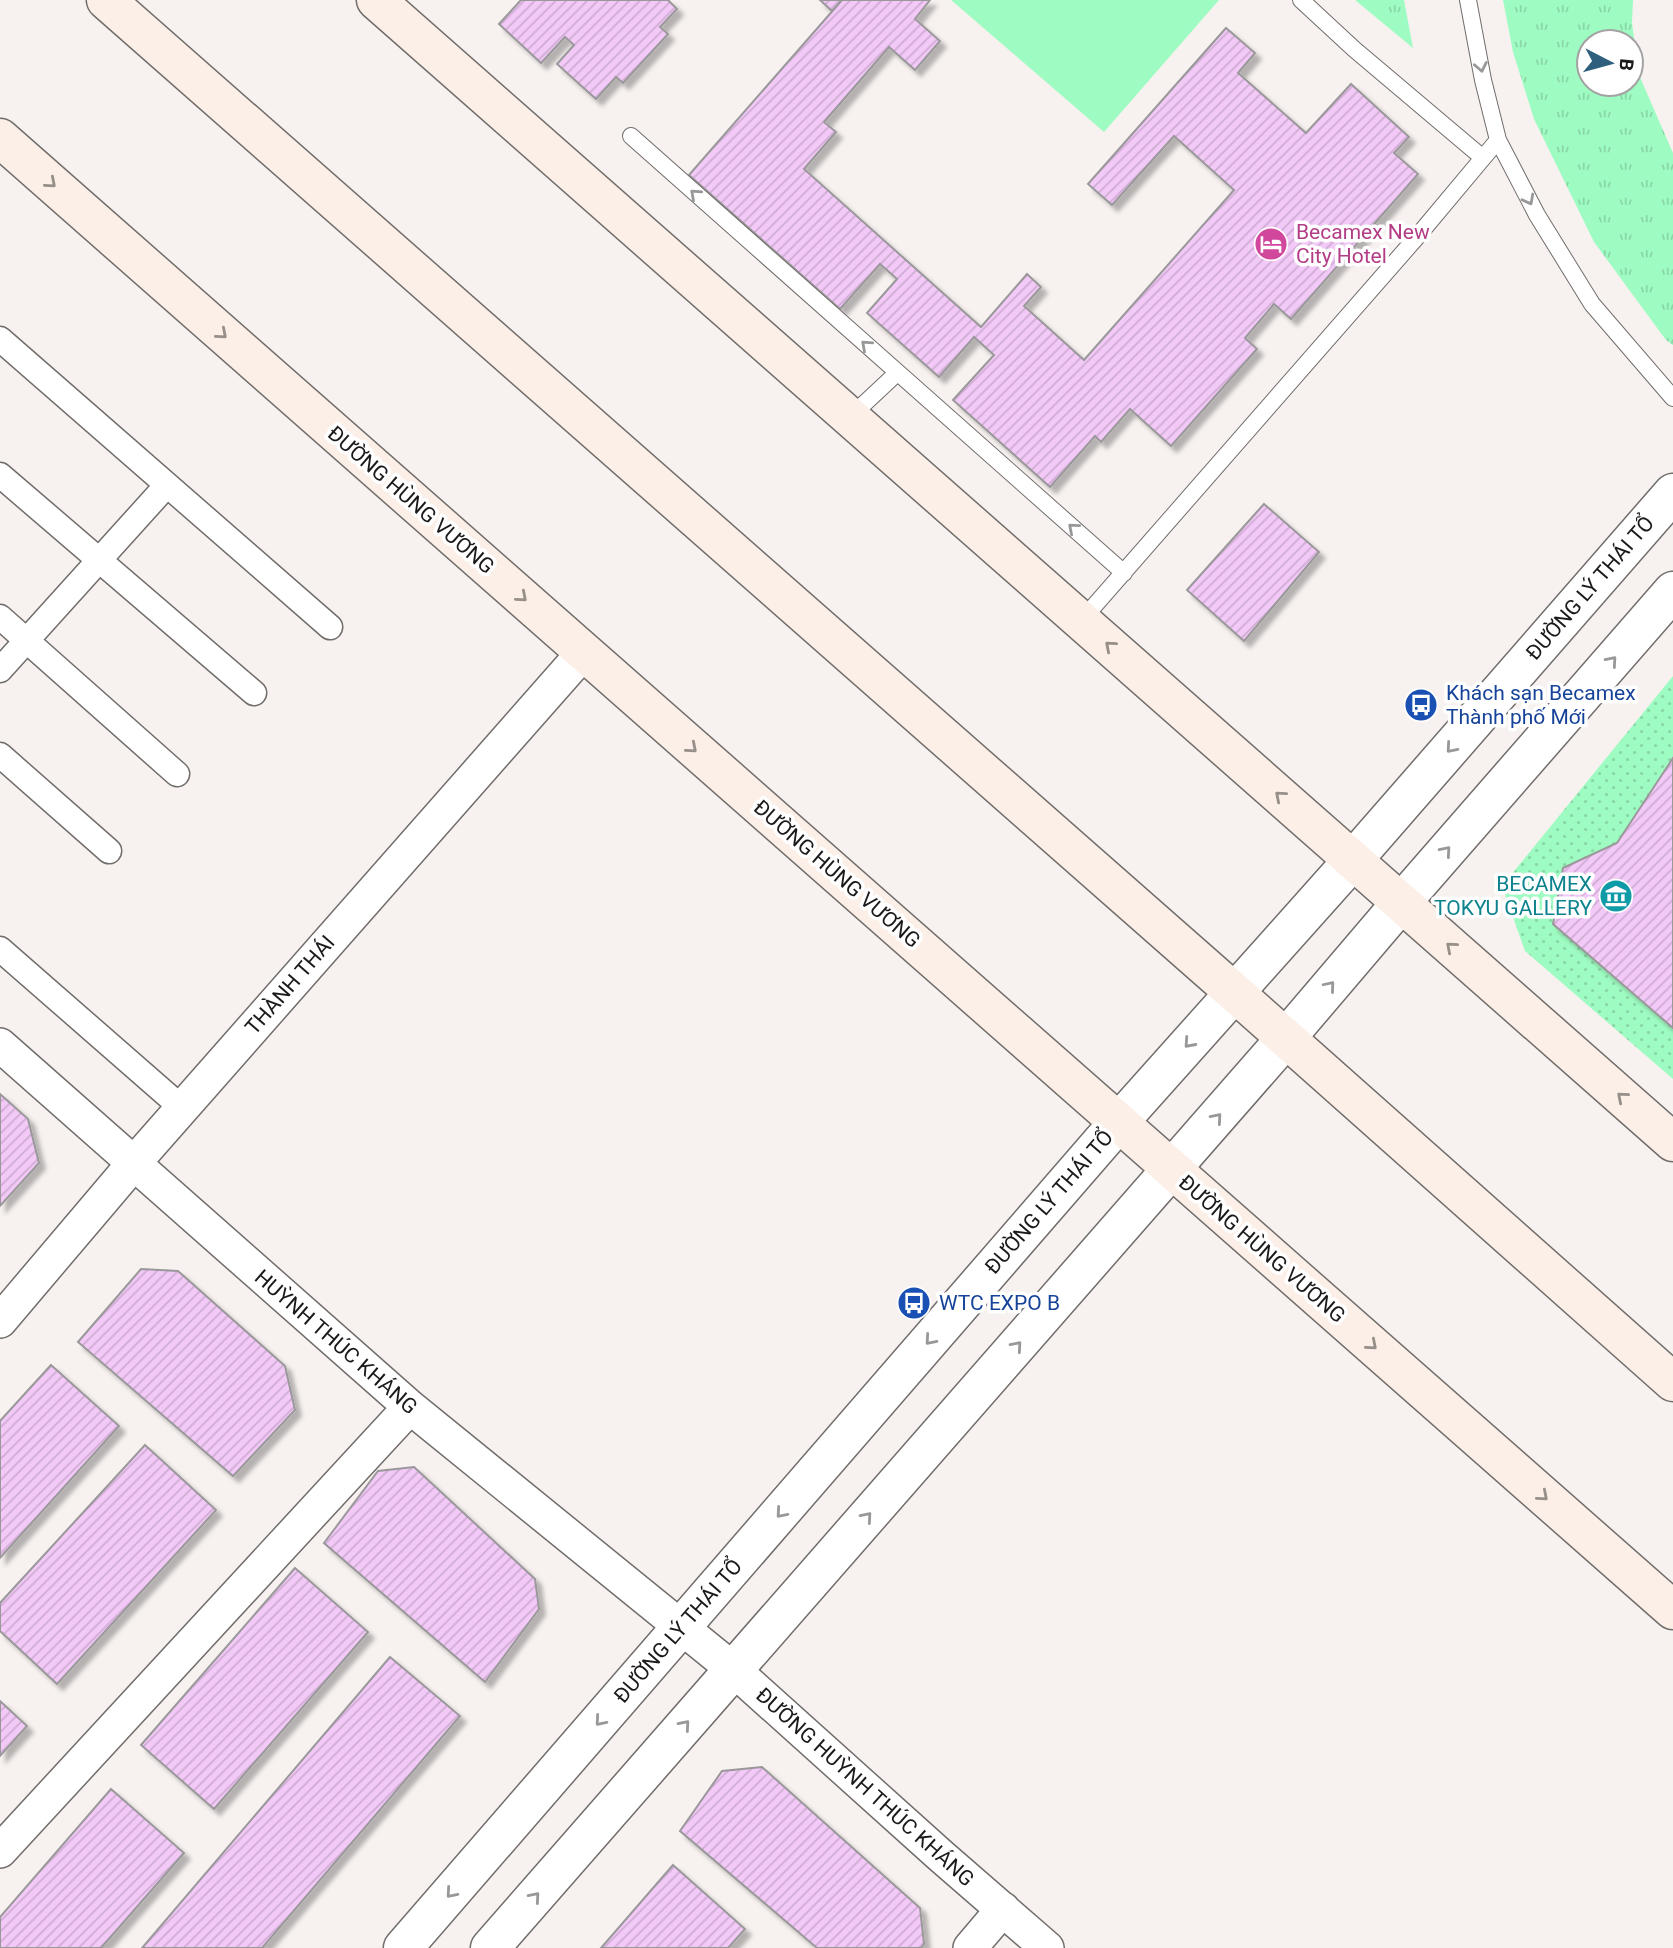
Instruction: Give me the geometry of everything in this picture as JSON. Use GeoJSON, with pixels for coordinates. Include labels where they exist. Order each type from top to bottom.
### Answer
{"type":"FeatureCollection","features":[{"type":"Feature","properties":{"kind":"main road"},"geometry":{"type":"LineString","coordinates":[[106,0],[1673,1382]]}},
{"type":"Feature","properties":{"kind":"main road"},"geometry":{"type":"LineString","coordinates":[[376,0],[1673,1142]]}},
{"type":"Feature","properties":{"kind":"main road","name":"ĐƯỜNG HÙNG VƯƠNG"},"geometry":{"type":"LineString","coordinates":[[0,138],[1673,1610]]}},
{"type":"Feature","properties":{"kind":"street"},"geometry":{"type":"LineString","coordinates":[[0,339],[330,627]]}},
{"type":"Feature","properties":{"kind":"street"},"geometry":{"type":"LineString","coordinates":[[0,475],[254,693]]}},
{"type":"Feature","properties":{"kind":"street"},"geometry":{"type":"LineString","coordinates":[[0,670],[167,485]]}},
{"type":"Feature","properties":{"kind":"street","name":"ĐƯỜNG LÝ THÁI TỔ"},"geometry":{"type":"LineString","coordinates":[[403,1948],[1119,1122],[1353,860],[1673,493]]}},
{"type":"Feature","properties":{"kind":"street"},"geometry":{"type":"LineString","coordinates":[[491,1948],[1673,591]]}},
{"type":"Feature","properties":{"kind":"street"},"geometry":{"type":"LineString","coordinates":[[0,617],[177,774]]}},
{"type":"Feature","properties":{"kind":"street","name":"THÀNH THÁI"},"geometry":{"type":"LineString","coordinates":[[0,1321],[182,1108],[584,652]]}},
{"type":"Feature","properties":{"kind":"street"},"geometry":{"type":"LineString","coordinates":[[0,755],[108,851]]}},
{"type":"Feature","properties":{"kind":"street"},"geometry":{"type":"LineString","coordinates":[[0,949],[182,1108]]}},
{"type":"Feature","properties":{"kind":"street","name":"HUỲNH THÚC KHÁNG"},"geometry":{"type":"LineString","coordinates":[[0,1045],[410,1407],[681,1628]]}},
{"type":"Feature","properties":{"kind":"street"},"geometry":{"type":"LineString","coordinates":[[0,1851],[410,1407]]}},
{"type":"Feature","properties":{"kind":"street","name":"ĐƯỜNG HUỲNH THÚC KHÁNG"},"geometry":{"type":"LineString","coordinates":[[681,1628],[734,1670],[1047,1948]]}},
{"type":"Feature","properties":{"kind":"street"},"geometry":{"type":"LineString","coordinates":[[970,1948],[1003,1909]]}},
{"type":"Feature","properties":{"kind":"lane"},"geometry":{"type":"LineString","coordinates":[[1301,0],[1354,49],[1483,158]]}},
{"type":"Feature","properties":{"kind":"lane"},"geometry":{"type":"LineString","coordinates":[[1468,0],[1497,140],[1537,215],[1592,304],[1673,398]]}},
{"type":"Feature","properties":{"kind":"lane"},"geometry":{"type":"LineString","coordinates":[[631,136],[1124,573]]}},
{"type":"Feature","properties":{"kind":"lane"},"geometry":{"type":"LineString","coordinates":[[1081,621],[1416,239],[1497,140]]}},
{"type":"Feature","properties":{"kind":"lane"},"geometry":{"type":"LineString","coordinates":[[850,417],[897,373]]}},
{"type":"Feature","properties":{"kind":"green space"},"geometry":{"type":"Polygon","coordinates":[[[951,0],[1219,0],[1104,132],[951,0]]]}},
{"type":"Feature","properties":{"kind":"green space"},"geometry":{"type":"Polygon","coordinates":[[[1355,0],[1404,0],[1413,48],[1355,0]]]}},
{"type":"Feature","properties":{"kind":"green space"},"geometry":{"type":"Polygon","coordinates":[[[1503,0],[1633,0],[1633,28],[1575,28],[1575,98],[1645,98],[1645,89],[1673,153],[1673,345],[1666,340],[1594,242],[1534,119],[1513,52],[1503,0]]]}},
{"type":"Feature","properties":{"kind":"green space"},"geometry":{"type":"Polygon","coordinates":[[[1673,676],[1673,1079],[1525,951],[1502,886],[1673,676]]]}},
{"type":"Feature","properties":{"kind":"building"},"geometry":{"type":"Polygon","coordinates":[[[521,0],[668,0],[677,9],[660,27],[668,34],[623,83],[616,77],[596,99],[557,64],[574,45],[565,37],[541,63],[499,24],[521,0]]]}},
{"type":"Feature","properties":{"kind":"building"},"geometry":{"type":"Polygon","coordinates":[[[820,0],[842,0],[832,11],[820,0]]]}},
{"type":"Feature","properties":{"kind":"building","name":"Becamex New City Hotel"},"geometry":{"type":"Polygon","coordinates":[[[842,0],[930,0],[915,19],[940,41],[915,70],[889,47],[824,122],[836,132],[804,169],[981,327],[1027,274],[1041,287],[1024,306],[1084,360],[1234,190],[1174,136],[1112,205],[1088,184],[1226,28],[1255,53],[1238,73],[1306,133],[1351,84],[1409,137],[1394,153],[1418,174],[1291,319],[1274,304],[1245,338],[1257,349],[1171,446],[1130,409],[1101,442],[1095,436],[1050,487],[953,400],[994,355],[974,337],[939,377],[867,313],[897,279],[880,264],[840,309],[689,175],[842,0]]]}},
{"type":"Feature","properties":{"kind":"building"},"geometry":{"type":"Polygon","coordinates":[[[1264,504],[1319,552],[1244,641],[1187,590],[1264,504]]]}},
{"type":"Feature","properties":{"kind":"building","name":"BECAMEX TOKYU GALLERY"},"geometry":{"type":"Polygon","coordinates":[[[1673,758],[1673,1028],[1553,924],[1563,868],[1617,843],[1673,758]]]}},
{"type":"Feature","properties":{"kind":"building"},"geometry":{"type":"Polygon","coordinates":[[[0,1094],[28,1119],[39,1163],[0,1206],[0,1094]]]}},
{"type":"Feature","properties":{"kind":"building"},"geometry":{"type":"Polygon","coordinates":[[[141,1269],[178,1271],[285,1366],[295,1410],[233,1476],[78,1342],[141,1269]]]}},
{"type":"Feature","properties":{"kind":"building"},"geometry":{"type":"Polygon","coordinates":[[[51,1365],[119,1426],[0,1558],[0,1421],[51,1365]]]}},
{"type":"Feature","properties":{"kind":"building"},"geometry":{"type":"Polygon","coordinates":[[[145,1445],[216,1510],[57,1684],[0,1631],[0,1603],[145,1445]]]}},
{"type":"Feature","properties":{"kind":"building"},"geometry":{"type":"Polygon","coordinates":[[[414,1467],[535,1579],[539,1609],[485,1682],[324,1543],[378,1471],[414,1467]]]}},
{"type":"Feature","properties":{"kind":"building"},"geometry":{"type":"Polygon","coordinates":[[[295,1568],[368,1632],[214,1809],[141,1745],[295,1568]]]}},
{"type":"Feature","properties":{"kind":"building"},"geometry":{"type":"Polygon","coordinates":[[[390,1657],[460,1716],[262,1948],[142,1948],[390,1657]]]}},
{"type":"Feature","properties":{"kind":"building"},"geometry":{"type":"Polygon","coordinates":[[[0,1701],[27,1726],[0,1756],[0,1701]]]}},
{"type":"Feature","properties":{"kind":"building"},"geometry":{"type":"Polygon","coordinates":[[[762,1767],[920,1908],[924,1944],[921,1948],[817,1948],[680,1831],[722,1771],[762,1767]]]}},
{"type":"Feature","properties":{"kind":"building"},"geometry":{"type":"Polygon","coordinates":[[[111,1789],[184,1853],[101,1948],[0,1948],[0,1917],[111,1789]]]}},
{"type":"Feature","properties":{"kind":"building"},"geometry":{"type":"Polygon","coordinates":[[[673,1865],[745,1929],[728,1948],[601,1948],[673,1865]]]}},
{"type":"Feature","properties":{"kind":"place","name":"Becamex New City Hotel"},"geometry":{"type":"Point","coordinates":[1271,244]}},
{"type":"Feature","properties":{"kind":"place","name":"Khách sạn Becamex Thành phố Mới"},"geometry":{"type":"Point","coordinates":[1421,705]}},
{"type":"Feature","properties":{"kind":"place","name":"BECAMEX TOKYU GALLERY"},"geometry":{"type":"Point","coordinates":[1616,896]}},
{"type":"Feature","properties":{"kind":"place","name":"WTC EXPO B"},"geometry":{"type":"Point","coordinates":[914,1303]}}]}
